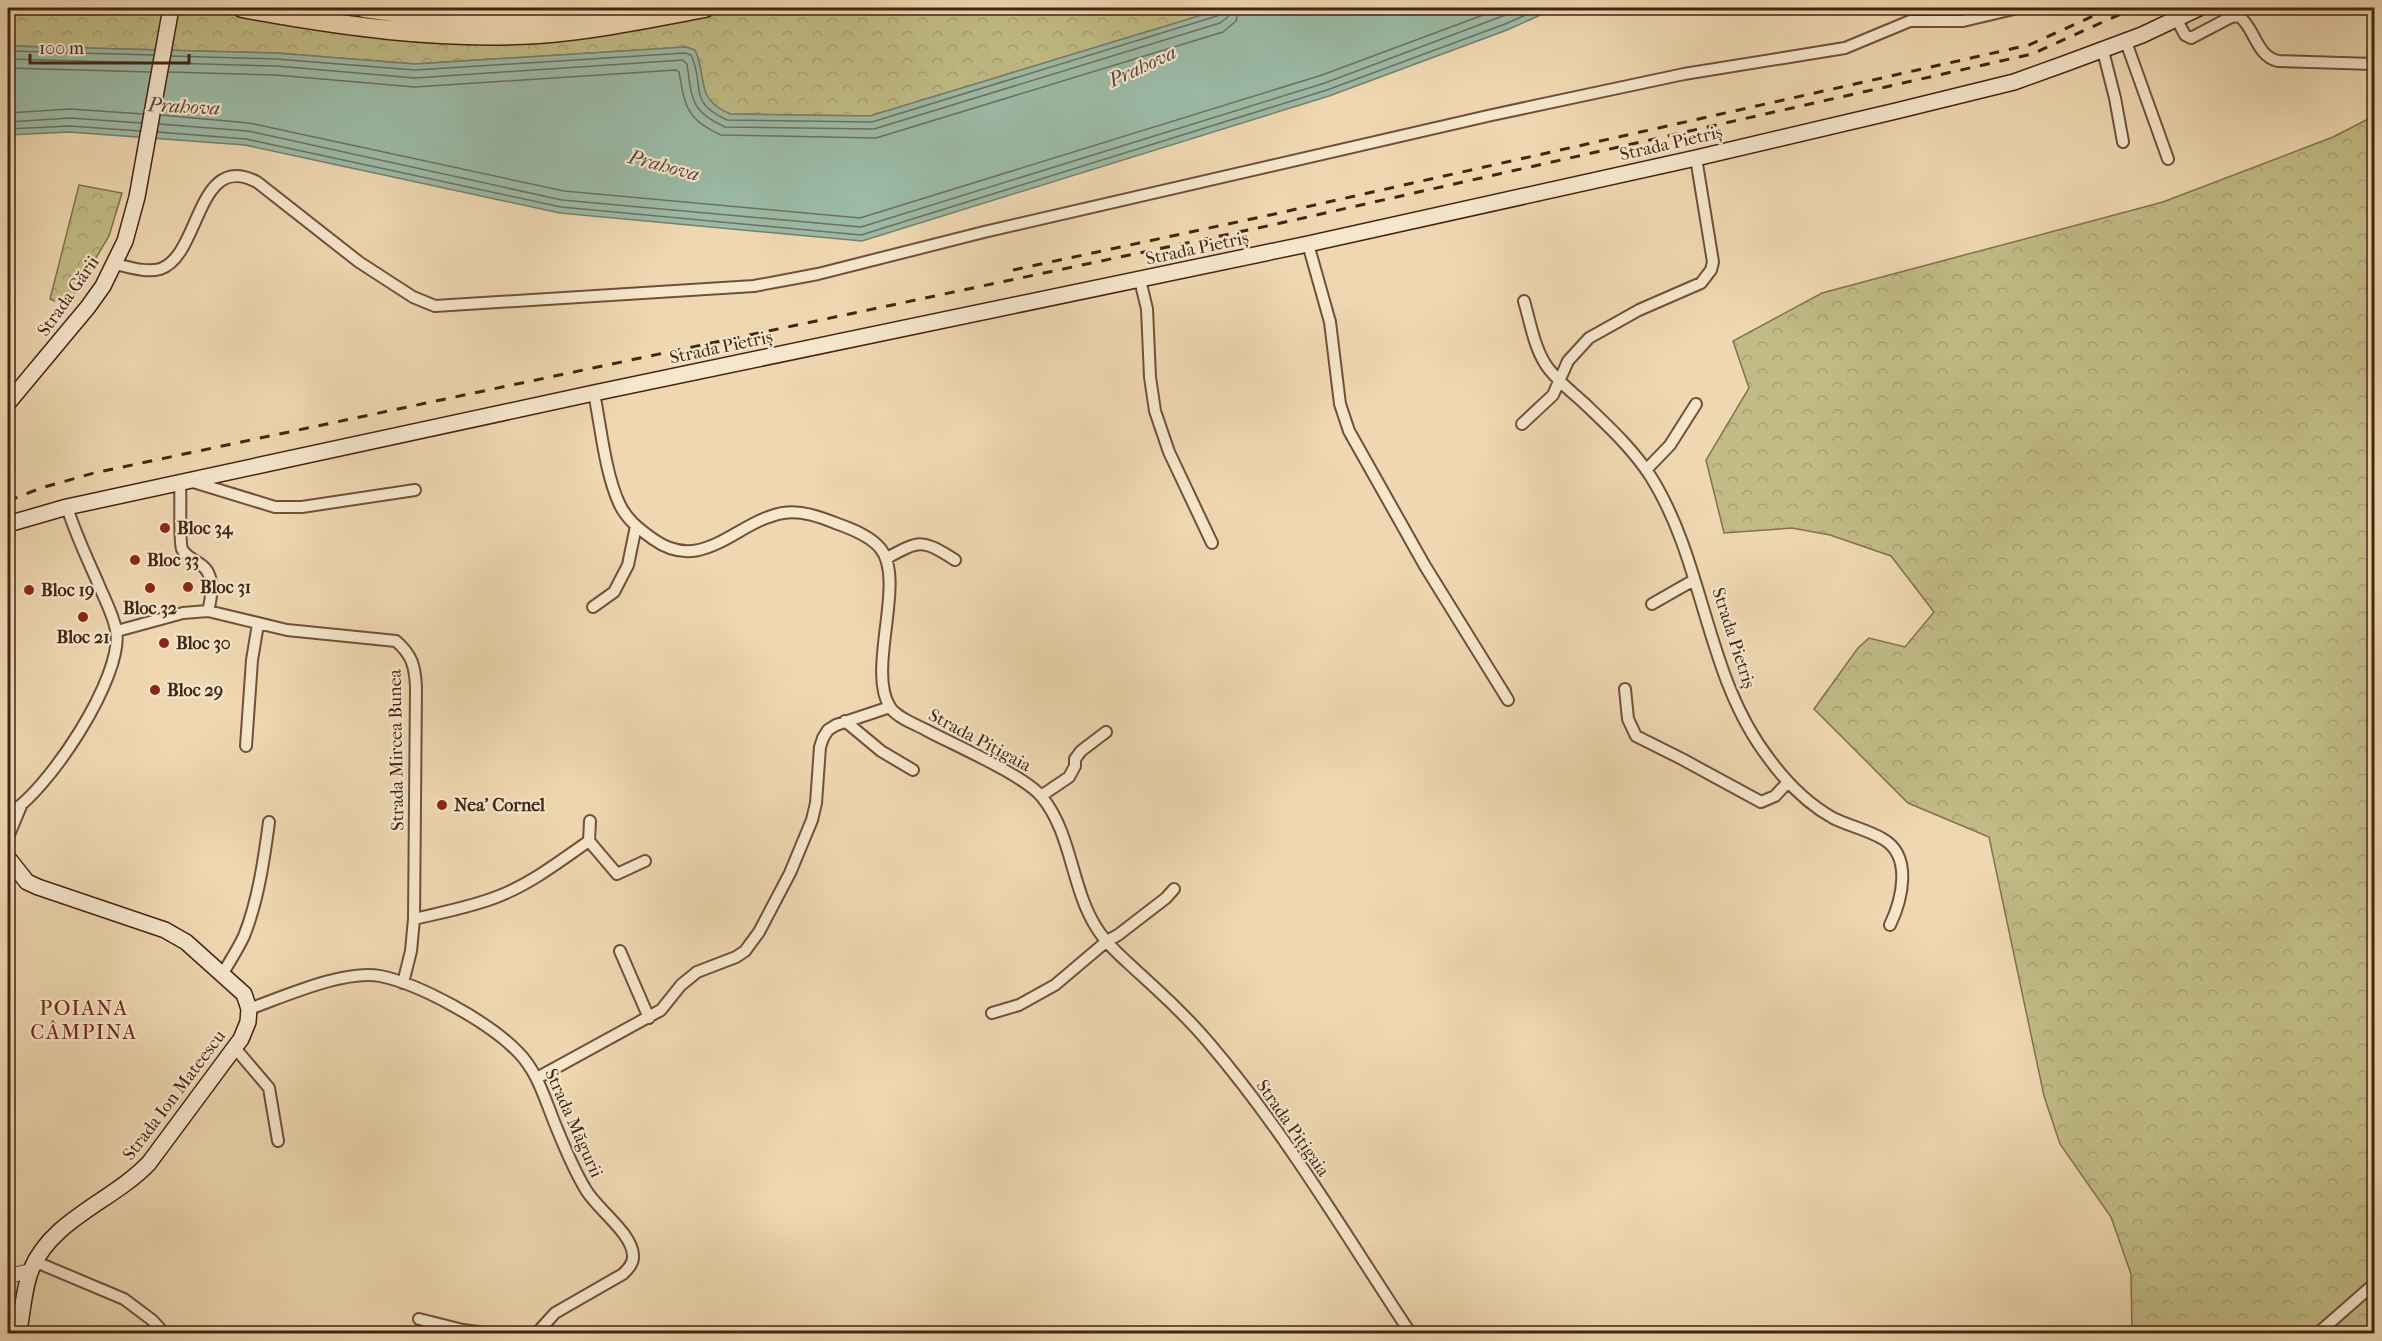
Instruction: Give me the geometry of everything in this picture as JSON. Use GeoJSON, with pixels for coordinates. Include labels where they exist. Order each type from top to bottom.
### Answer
{"type":"FeatureCollection","features":[{"type":"Feature","properties":{"kind":"highway"},"geometry":{"type":"LineString","coordinates":[[242,8],[368,28],[477,36],[539,34],[580,29],[705,8]]}},
{"type":"Feature","properties":{"kind":"highway"},"geometry":{"type":"LineString","coordinates":[[364,8],[436,16],[511,18],[576,15],[631,8]]}},
{"type":"Feature","properties":{"kind":"main road","name":"Strada Gării"},"geometry":{"type":"LineString","coordinates":[[8,403],[74,326],[103,286],[125,241],[137,197],[171,8]]}},
{"type":"Feature","properties":{"kind":"main road","name":"Strada Pietriș"},"geometry":{"type":"LineString","coordinates":[[8,524],[67,507],[594,393],[1140,280],[1696,158],[2014,82],[2126,42],[2199,8]]}},
{"type":"Feature","properties":{"kind":"main road"},"geometry":{"type":"LineString","coordinates":[[8,858],[27,882],[176,936],[197,950],[244,994],[249,1010]]}},
{"type":"Feature","properties":{"kind":"main road","name":"Strada Ion Mateescu"},"geometry":{"type":"LineString","coordinates":[[34,1267],[60,1230],[135,1177],[149,1163],[235,1048],[246,1030],[249,1010]]}},
{"type":"Feature","properties":{"kind":"main road"},"geometry":{"type":"LineString","coordinates":[[18,1334],[34,1267]]}},
{"type":"Feature","properties":{"kind":"street"},"geometry":{"type":"LineString","coordinates":[[115,264],[149,270],[169,264],[180,252],[212,190],[224,178],[233,176],[249,178],[257,182],[359,262],[413,297],[435,306],[754,286],[818,274],[984,232],[1492,115],[1684,74],[1845,48],[1910,21],[1963,21],[2018,8]]}},
{"type":"Feature","properties":{"kind":"street"},"geometry":{"type":"LineString","coordinates":[[2176,18],[2185,35],[2191,38],[2231,17],[2239,16],[2245,20],[2266,56],[2278,61],[2374,64]]}},
{"type":"Feature","properties":{"kind":"street"},"geometry":{"type":"LineString","coordinates":[[2126,42],[2168,159]]}},
{"type":"Feature","properties":{"kind":"street"},"geometry":{"type":"LineString","coordinates":[[2103,51],[2123,142]]}},
{"type":"Feature","properties":{"kind":"street"},"geometry":{"type":"LineString","coordinates":[[1522,424],[1553,395],[1568,361],[1596,334],[1639,310],[1701,283],[1707,278],[1713,262],[1696,158]]}},
{"type":"Feature","properties":{"kind":"street"},"geometry":{"type":"LineString","coordinates":[[1308,244],[1330,322],[1340,404],[1349,431],[1425,566],[1508,700]]}},
{"type":"Feature","properties":{"kind":"street"},"geometry":{"type":"LineString","coordinates":[[1140,280],[1147,309],[1150,377],[1155,411],[1169,452],[1212,543]]}},
{"type":"Feature","properties":{"kind":"street","name":"Strada Pietriș"},"geometry":{"type":"LineString","coordinates":[[1524,300],[1539,350],[1546,365],[1607,425],[1646,470],[1665,501],[1694,580],[1717,656],[1741,717],[1756,743],[1788,782],[1825,813],[1884,839],[1896,851],[1900,862],[1901,899],[1890,925]]}},
{"type":"Feature","properties":{"kind":"street"},"geometry":{"type":"LineString","coordinates":[[537,1078],[649,1018],[661,1010],[688,978],[745,951],[756,937],[790,873],[812,820],[823,738],[828,730],[845,721],[890,707],[884,681],[883,662],[889,583],[887,558],[873,541],[858,532],[805,513],[777,514],[719,542],[689,551],[675,552],[665,548],[636,526],[619,503],[612,483],[594,393]]}},
{"type":"Feature","properties":{"kind":"street"},"geometry":{"type":"LineString","coordinates":[[1646,470],[1670,445],[1696,404]]}},
{"type":"Feature","properties":{"kind":"street"},"geometry":{"type":"LineString","coordinates":[[117,631],[183,613],[208,611],[212,587],[209,573],[203,565],[190,558],[182,549],[185,482],[275,507],[302,507],[415,490]]}},
{"type":"Feature","properties":{"kind":"street"},"geometry":{"type":"LineString","coordinates":[[8,813],[21,806],[54,770],[91,710],[112,664],[117,631],[74,531],[67,507]]}},
{"type":"Feature","properties":{"kind":"street"},"geometry":{"type":"LineString","coordinates":[[593,607],[614,592],[628,565],[636,526]]}},
{"type":"Feature","properties":{"kind":"street"},"geometry":{"type":"LineString","coordinates":[[887,558],[918,543],[932,546],[954,560]]}},
{"type":"Feature","properties":{"kind":"street"},"geometry":{"type":"LineString","coordinates":[[1652,604],[1694,580]]}},
{"type":"Feature","properties":{"kind":"street","name":"Strada Mircea Bunea"},"geometry":{"type":"LineString","coordinates":[[208,611],[258,624],[298,631],[396,641],[407,651],[415,672],[416,687],[414,919],[411,951],[403,983]]}},
{"type":"Feature","properties":{"kind":"street"},"geometry":{"type":"LineString","coordinates":[[246,746],[252,660],[258,624]]}},
{"type":"Feature","properties":{"kind":"street"},"geometry":{"type":"LineString","coordinates":[[1625,689],[1631,730],[1643,741],[1682,759],[1761,802],[1775,796],[1788,782]]}},
{"type":"Feature","properties":{"kind":"street","name":"Strada Pițigaia"},"geometry":{"type":"LineString","coordinates":[[890,707],[911,722],[1021,781],[1041,796],[1057,825],[1085,906],[1096,928],[1182,1013],[1243,1086],[1283,1140],[1411,1334]]}},
{"type":"Feature","properties":{"kind":"street"},"geometry":{"type":"LineString","coordinates":[[845,721],[881,751],[913,770]]}},
{"type":"Feature","properties":{"kind":"street"},"geometry":{"type":"LineString","coordinates":[[1041,796],[1069,777],[1075,766],[1075,759],[1081,751],[1106,732]]}},
{"type":"Feature","properties":{"kind":"street"},"geometry":{"type":"LineString","coordinates":[[8,837],[21,806]]}},
{"type":"Feature","properties":{"kind":"street"},"geometry":{"type":"LineString","coordinates":[[590,821],[589,840],[617,874],[645,861]]}},
{"type":"Feature","properties":{"kind":"street"},"geometry":{"type":"LineString","coordinates":[[223,973],[243,939],[249,922],[265,856],[269,822]]}},
{"type":"Feature","properties":{"kind":"street"},"geometry":{"type":"LineString","coordinates":[[414,919],[466,907],[499,896],[538,876],[589,840]]}},
{"type":"Feature","properties":{"kind":"street"},"geometry":{"type":"LineString","coordinates":[[992,1013],[1019,1005],[1055,985],[1107,941],[1166,898],[1174,889]]}},
{"type":"Feature","properties":{"kind":"street"},"geometry":{"type":"LineString","coordinates":[[620,951],[649,1018]]}},
{"type":"Feature","properties":{"kind":"street","name":"Strada Măgurii"},"geometry":{"type":"LineString","coordinates":[[249,1010],[348,976],[379,976],[403,983],[476,1019],[500,1036],[527,1061],[537,1078],[578,1177],[590,1197],[622,1232],[630,1244],[633,1256],[631,1265],[623,1274],[555,1313],[536,1334]]}},
{"type":"Feature","properties":{"kind":"street"},"geometry":{"type":"LineString","coordinates":[[235,1048],[269,1088],[278,1141]]}},
{"type":"Feature","properties":{"kind":"street"},"geometry":{"type":"LineString","coordinates":[[8,1276],[34,1267],[124,1299],[165,1334]]}},
{"type":"Feature","properties":{"kind":"street"},"geometry":{"type":"LineString","coordinates":[[2317,1334],[2374,1284]]}},
{"type":"Feature","properties":{"kind":"street"},"geometry":{"type":"LineString","coordinates":[[419,1319],[492,1334]]}},
{"type":"Feature","properties":{"kind":"green space"},"geometry":{"type":"Polygon","coordinates":[[[8,8],[1225,8],[870,116],[730,114],[718,108],[706,95],[695,50],[686,47],[415,64],[276,53],[8,46],[8,8]]]}},
{"type":"Feature","properties":{"kind":"green space"},"geometry":{"type":"Polygon","coordinates":[[[2374,116],[2374,1333],[2132,1333],[2131,1274],[2111,1217],[2060,1144],[2044,1096],[1989,837],[1908,803],[1814,709],[1858,648],[1869,638],[1905,647],[1934,612],[1891,556],[1830,535],[1792,528],[1724,533],[1706,460],[1749,388],[1733,341],[1822,293],[2163,202],[2333,137],[2374,116]]]}},
{"type":"Feature","properties":{"kind":"green space"},"geometry":{"type":"Polygon","coordinates":[[[79,185],[122,193],[109,236],[67,306],[50,299],[79,185]]]}},
{"type":"Feature","properties":{"kind":"water","name":"Prahova"},"geometry":{"type":"Polygon","coordinates":[[[1225,8],[1556,8],[1507,30],[1329,96],[862,241],[560,213],[245,145],[69,132],[8,135],[8,46],[276,53],[415,64],[686,47],[695,50],[707,95],[719,108],[730,114],[870,116],[1225,8]]]}},
{"type":"Feature","properties":{"kind":"railway"},"geometry":{"type":"LineString","coordinates":[[1013,270],[1270,215],[2029,45],[2111,8]]}},
{"type":"Feature","properties":{"kind":"railway"},"geometry":{"type":"LineString","coordinates":[[8,501],[41,488],[94,473],[1272,225],[2032,54],[2134,8]]}},
{"type":"Feature","properties":{"kind":"place","name":"Bloc 34"},"geometry":{"type":"Point","coordinates":[165,528]}},
{"type":"Feature","properties":{"kind":"place","name":"Bloc 33"},"geometry":{"type":"Point","coordinates":[135,560]}},
{"type":"Feature","properties":{"kind":"place","name":"Bloc 31"},"geometry":{"type":"Point","coordinates":[188,587]}},
{"type":"Feature","properties":{"kind":"place","name":"Bloc 32"},"geometry":{"type":"Point","coordinates":[150,588]}},
{"type":"Feature","properties":{"kind":"place","name":"Bloc 19"},"geometry":{"type":"Point","coordinates":[29,590]}},
{"type":"Feature","properties":{"kind":"place","name":"Bloc 21"},"geometry":{"type":"Point","coordinates":[83,617]}},
{"type":"Feature","properties":{"kind":"place","name":"Bloc 30"},"geometry":{"type":"Point","coordinates":[164,643]}},
{"type":"Feature","properties":{"kind":"place","name":"Bloc 29"},"geometry":{"type":"Point","coordinates":[155,690]}},
{"type":"Feature","properties":{"kind":"place","name":"Nea' Cornel"},"geometry":{"type":"Point","coordinates":[442,805]}},
{"type":"Feature","properties":{"kind":"district","name":"POIANA CÂMPINA"},"geometry":{"type":"Point","coordinates":[84,1020]}}]}
